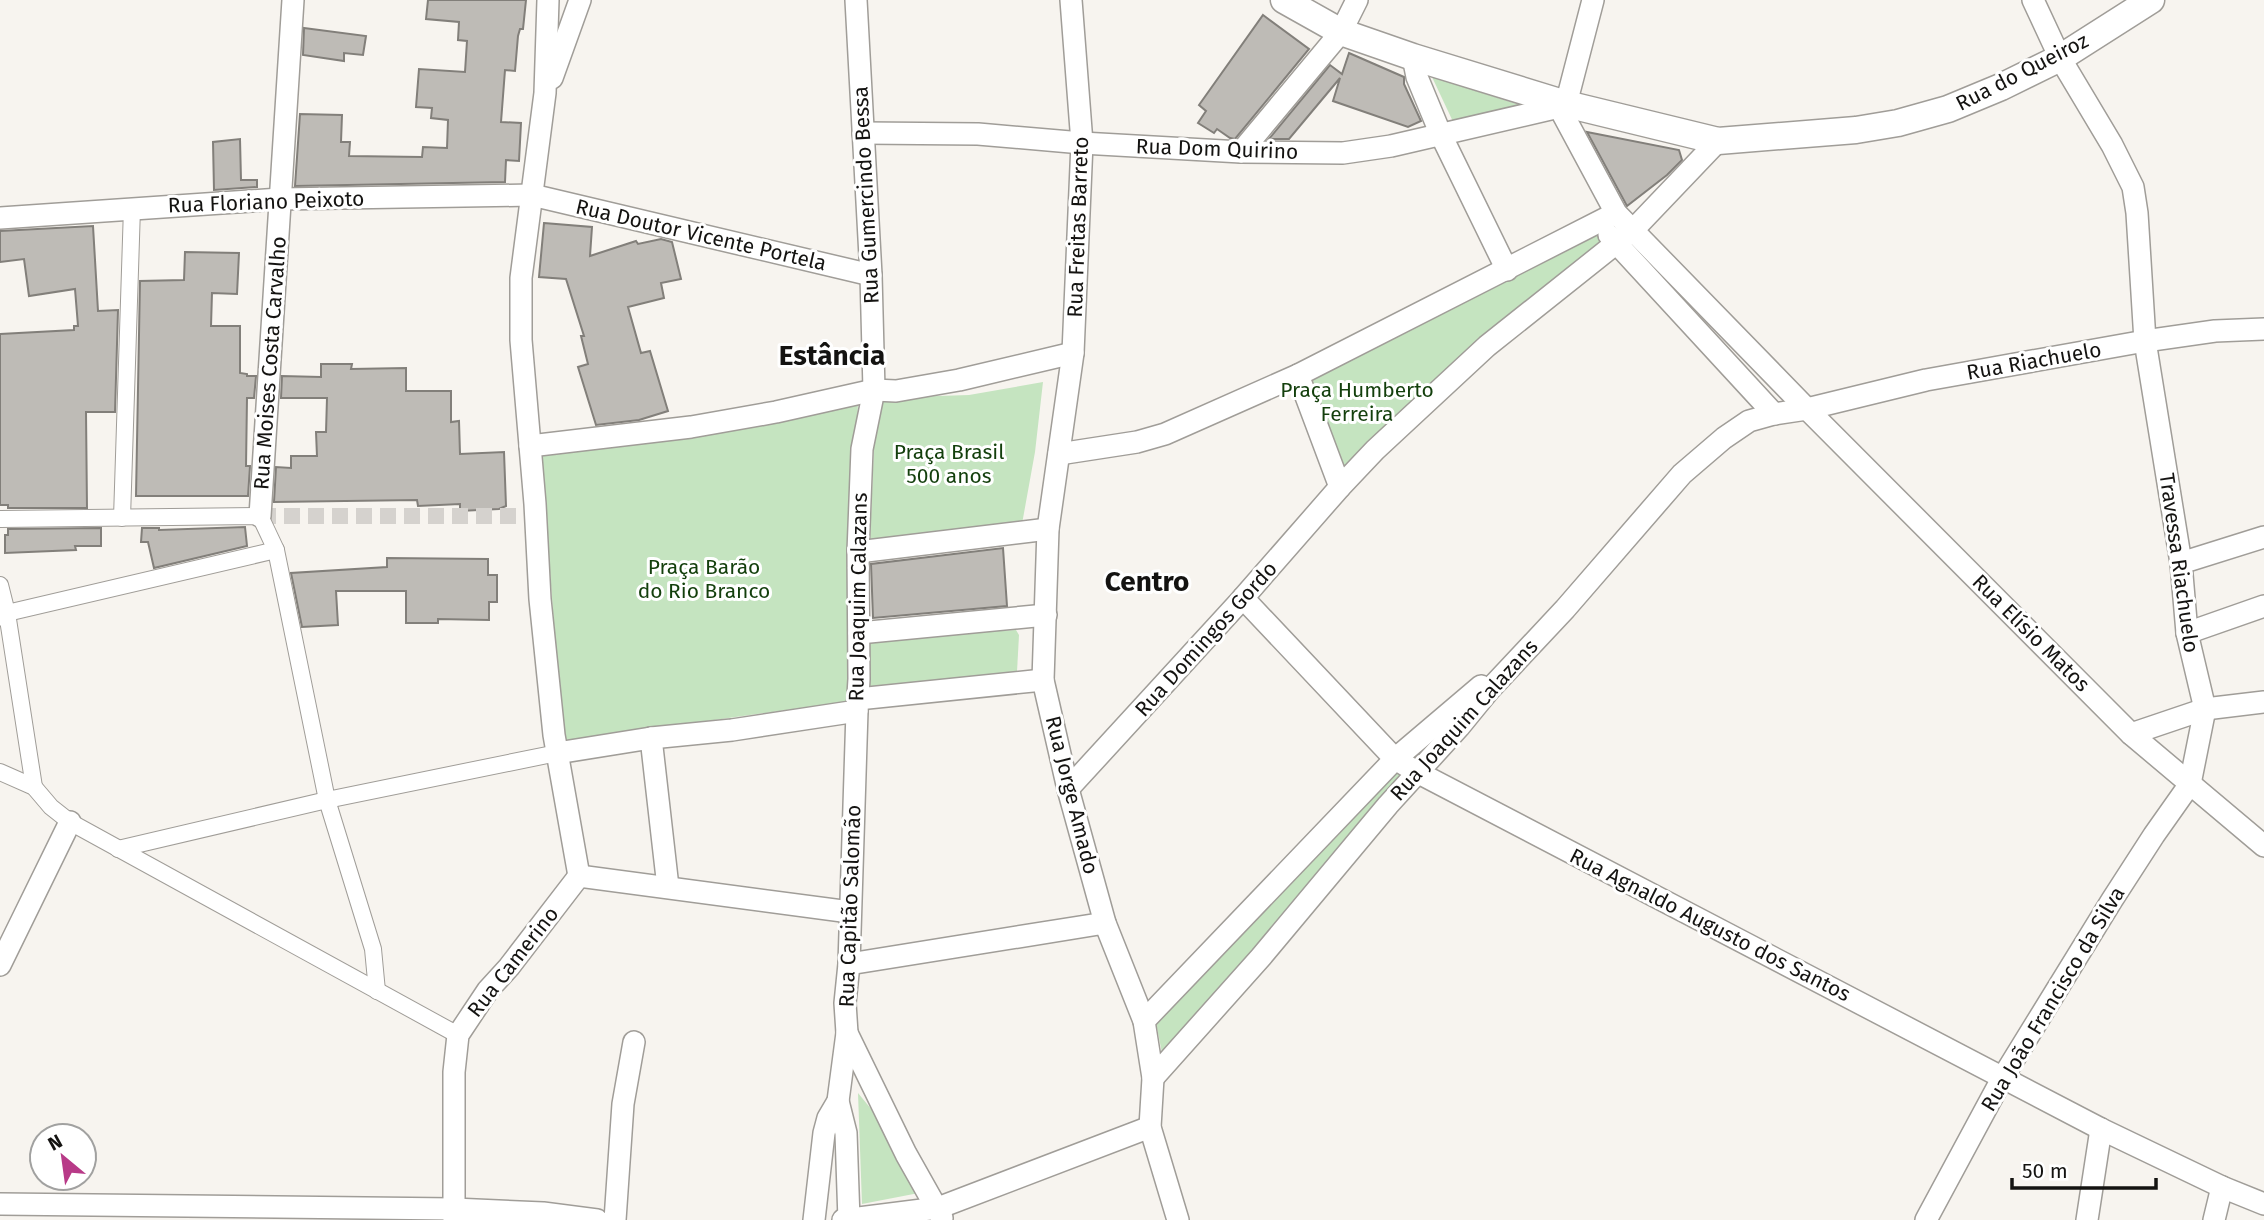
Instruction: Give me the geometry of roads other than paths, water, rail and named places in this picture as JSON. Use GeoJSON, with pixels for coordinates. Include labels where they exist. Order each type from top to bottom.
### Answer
{"type":"FeatureCollection","features":[{"type":"Feature","properties":{"kind":"street","name":"Rua Moises Costa Carvalho"},"geometry":{"type":"LineString","coordinates":[[260,516],[293,0]]}},
{"type":"Feature","properties":{"kind":"street"},"geometry":{"type":"LineString","coordinates":[[548,0],[545,93],[521,278],[521,341],[540,599],[557,753],[579,876],[850,912]]}},
{"type":"Feature","properties":{"kind":"street"},"geometry":{"type":"LineString","coordinates":[[545,93],[580,0]]}},
{"type":"Feature","properties":{"kind":"street","name":"Rua Gumercindo Bessa"},"geometry":{"type":"LineString","coordinates":[[856,0],[871,275],[874,390]]}},
{"type":"Feature","properties":{"kind":"street","name":"Rua Freitas Barreto"},"geometry":{"type":"LineString","coordinates":[[1059,454],[1073,353],[1082,143],[1071,0]]}},
{"type":"Feature","properties":{"kind":"street","name":"Rua do Queiroz"},"geometry":{"type":"LineString","coordinates":[[1284,0],[1341,32],[1413,57],[1562,105],[1718,141],[1856,130],[1898,123],[1948,109],[2060,58],[2151,0]]}},
{"type":"Feature","properties":{"kind":"street"},"geometry":{"type":"LineString","coordinates":[[1241,152],[1341,32],[1357,0]]}},
{"type":"Feature","properties":{"kind":"street"},"geometry":{"type":"LineString","coordinates":[[1593,0],[1562,105],[1616,244],[1774,414]]}},
{"type":"Feature","properties":{"kind":"street","name":"Travessa Riachuelo"},"geometry":{"type":"LineString","coordinates":[[2033,0],[2060,58],[2118,155],[2133,187],[2145,341],[2181,563],[2187,633],[2205,709],[2190,784]]}},
{"type":"Feature","properties":{"kind":"street"},"geometry":{"type":"LineString","coordinates":[[1413,57],[1417,76],[1441,135],[1507,270]]}},
{"type":"Feature","properties":{"kind":"street","name":"Rua Dom Quirino"},"geometry":{"type":"LineString","coordinates":[[863,133],[978,134],[1241,152],[1343,153],[1391,146],[1562,105]]}},
{"type":"Feature","properties":{"kind":"street"},"geometry":{"type":"LineString","coordinates":[[1298,375],[1340,487],[1487,346],[1634,229],[1718,141]]}},
{"type":"Feature","properties":{"kind":"street","name":"Rua Floriano Peixoto"},"geometry":{"type":"LineString","coordinates":[[0,218],[280,199],[531,195]]}},
{"type":"Feature","properties":{"kind":"street","name":"Rua Doutor Vicente Portela"},"geometry":{"type":"LineString","coordinates":[[531,195],[871,275]]}},
{"type":"Feature","properties":{"kind":"street"},"geometry":{"type":"LineString","coordinates":[[122,518],[132,208]]}},
{"type":"Feature","properties":{"kind":"street"},"geometry":{"type":"LineString","coordinates":[[1059,454],[1124,444],[1165,433],[1298,375],[1607,218]]}},
{"type":"Feature","properties":{"kind":"street","name":"Rua Elísio Matos"},"geometry":{"type":"LineString","coordinates":[[1607,218],[1634,229],[1807,409],[2132,734],[2264,846]]}},
{"type":"Feature","properties":{"kind":"street","name":"Rua Riachuelo"},"geometry":{"type":"LineString","coordinates":[[1807,409],[1926,380],[2145,341],[2215,331],[2264,329]]}},
{"type":"Feature","properties":{"kind":"street"},"geometry":{"type":"LineString","coordinates":[[530,446],[691,427],[776,412],[874,390],[896,391],[959,380],[1073,353]]}},
{"type":"Feature","properties":{"kind":"street","name":"Rua Joaquim Calazans"},"geometry":{"type":"LineString","coordinates":[[557,753],[651,738],[746,728],[857,705],[862,449],[874,390]]}},
{"type":"Feature","properties":{"kind":"street","name":"Rua Joaquim Calazans"},"geometry":{"type":"LineString","coordinates":[[1153,1078],[1261,957],[1417,772],[1682,474],[1724,438],[1749,421],[1807,409]]}},
{"type":"Feature","properties":{"kind":"street","name":"Rua Jorge Amado"},"geometry":{"type":"LineString","coordinates":[[1059,454],[1048,529],[1043,680],[1105,923],[1144,1021],[1153,1078],[1150,1127]]}},
{"type":"Feature","properties":{"kind":"street","name":"Rua Domingos Gordo"},"geometry":{"type":"LineString","coordinates":[[1069,789],[1340,487]]}},
{"type":"Feature","properties":{"kind":"street"},"geometry":{"type":"LineString","coordinates":[[0,519],[260,516],[276,550],[327,800],[373,949],[377,991]]}},
{"type":"Feature","properties":{"kind":"street"},"geometry":{"type":"LineString","coordinates":[[858,552],[1048,529]]}},
{"type":"Feature","properties":{"kind":"street"},"geometry":{"type":"LineString","coordinates":[[2181,563],[2264,537]]}},
{"type":"Feature","properties":{"kind":"street"},"geometry":{"type":"LineString","coordinates":[[4,614],[276,550]]}},
{"type":"Feature","properties":{"kind":"street"},"geometry":{"type":"LineString","coordinates":[[0,584],[34,787]]}},
{"type":"Feature","properties":{"kind":"street","name":"Rua Agnaldo Augusto dos Santos"},"geometry":{"type":"LineString","coordinates":[[1243,598],[1395,759],[2101,1129],[2222,1187],[2264,1204]]}},
{"type":"Feature","properties":{"kind":"street"},"geometry":{"type":"LineString","coordinates":[[2187,633],[2264,607]]}},
{"type":"Feature","properties":{"kind":"street"},"geometry":{"type":"LineString","coordinates":[[859,633],[1046,615]]}},
{"type":"Feature","properties":{"kind":"street"},"geometry":{"type":"LineString","coordinates":[[1144,1021],[1395,759],[1452,709],[1524,653]]}},
{"type":"Feature","properties":{"kind":"street"},"geometry":{"type":"LineString","coordinates":[[857,705],[1043,680]]}},
{"type":"Feature","properties":{"kind":"street"},"geometry":{"type":"LineString","coordinates":[[2132,734],[2205,709],[2264,702]]}},
{"type":"Feature","properties":{"kind":"street","name":"Rua Capitão Salomão"},"geometry":{"type":"LineString","coordinates":[[847,1220],[846,1133],[838,1101],[847,1033],[845,1003],[849,964],[857,705]]}},
{"type":"Feature","properties":{"kind":"street"},"geometry":{"type":"LineString","coordinates":[[651,738],[668,887]]}},
{"type":"Feature","properties":{"kind":"street"},"geometry":{"type":"LineString","coordinates":[[118,849],[327,800],[557,753]]}},
{"type":"Feature","properties":{"kind":"street"},"geometry":{"type":"LineString","coordinates":[[0,772],[34,787],[51,807],[69,822],[458,1035]]}},
{"type":"Feature","properties":{"kind":"street","name":"Rua João Francisco da Silva"},"geometry":{"type":"LineString","coordinates":[[1926,1220],[2003,1077],[2112,900],[2190,784]]}},
{"type":"Feature","properties":{"kind":"street"},"geometry":{"type":"LineString","coordinates":[[0,965],[69,822]]}},
{"type":"Feature","properties":{"kind":"street","name":"Rua Camerino"},"geometry":{"type":"LineString","coordinates":[[454,1214],[454,1072],[458,1035],[488,990],[579,876]]}},
{"type":"Feature","properties":{"kind":"street"},"geometry":{"type":"LineString","coordinates":[[849,964],[1105,923]]}},
{"type":"Feature","properties":{"kind":"street"},"geometry":{"type":"LineString","coordinates":[[847,1033],[906,1154],[940,1214]]}},
{"type":"Feature","properties":{"kind":"street"},"geometry":{"type":"LineString","coordinates":[[615,1220],[623,1104],[634,1042]]}},
{"type":"Feature","properties":{"kind":"street","name":"Rua Capitão Salomão"},"geometry":{"type":"LineString","coordinates":[[814,1220],[824,1133],[828,1118],[838,1101]]}},
{"type":"Feature","properties":{"kind":"street"},"geometry":{"type":"LineString","coordinates":[[847,1220],[940,1214],[1150,1127],[1178,1220]]}},
{"type":"Feature","properties":{"kind":"street"},"geometry":{"type":"LineString","coordinates":[[2087,1220],[2101,1129]]}},
{"type":"Feature","properties":{"kind":"street"},"geometry":{"type":"LineString","coordinates":[[2214,1220],[2222,1187]]}},
{"type":"Feature","properties":{"kind":"street"},"geometry":{"type":"LineString","coordinates":[[0,1203],[454,1214],[543,1213],[597,1220]]}},
{"type":"Feature","properties":{"kind":"tunnel"},"geometry":{"type":"LineString","coordinates":[[260,516],[535,516]]}},
{"type":"Feature","properties":{"kind":"district","name":"Estância"},"geometry":{"type":"Point","coordinates":[832,355]}},
{"type":"Feature","properties":{"kind":"district","name":"Centro"},"geometry":{"type":"Point","coordinates":[1147,581]}},
{"type":"Feature","properties":{"kind":"park label","name":"Praça Humberto Ferreira"},"geometry":{"type":"Point","coordinates":[1357,402]}},
{"type":"Feature","properties":{"kind":"park label","name":"Praça Brasil 500 anos"},"geometry":{"type":"Point","coordinates":[949,464]}},
{"type":"Feature","properties":{"kind":"park label","name":"Praça Barão do Rio Branco"},"geometry":{"type":"Point","coordinates":[704,579]}}]}
